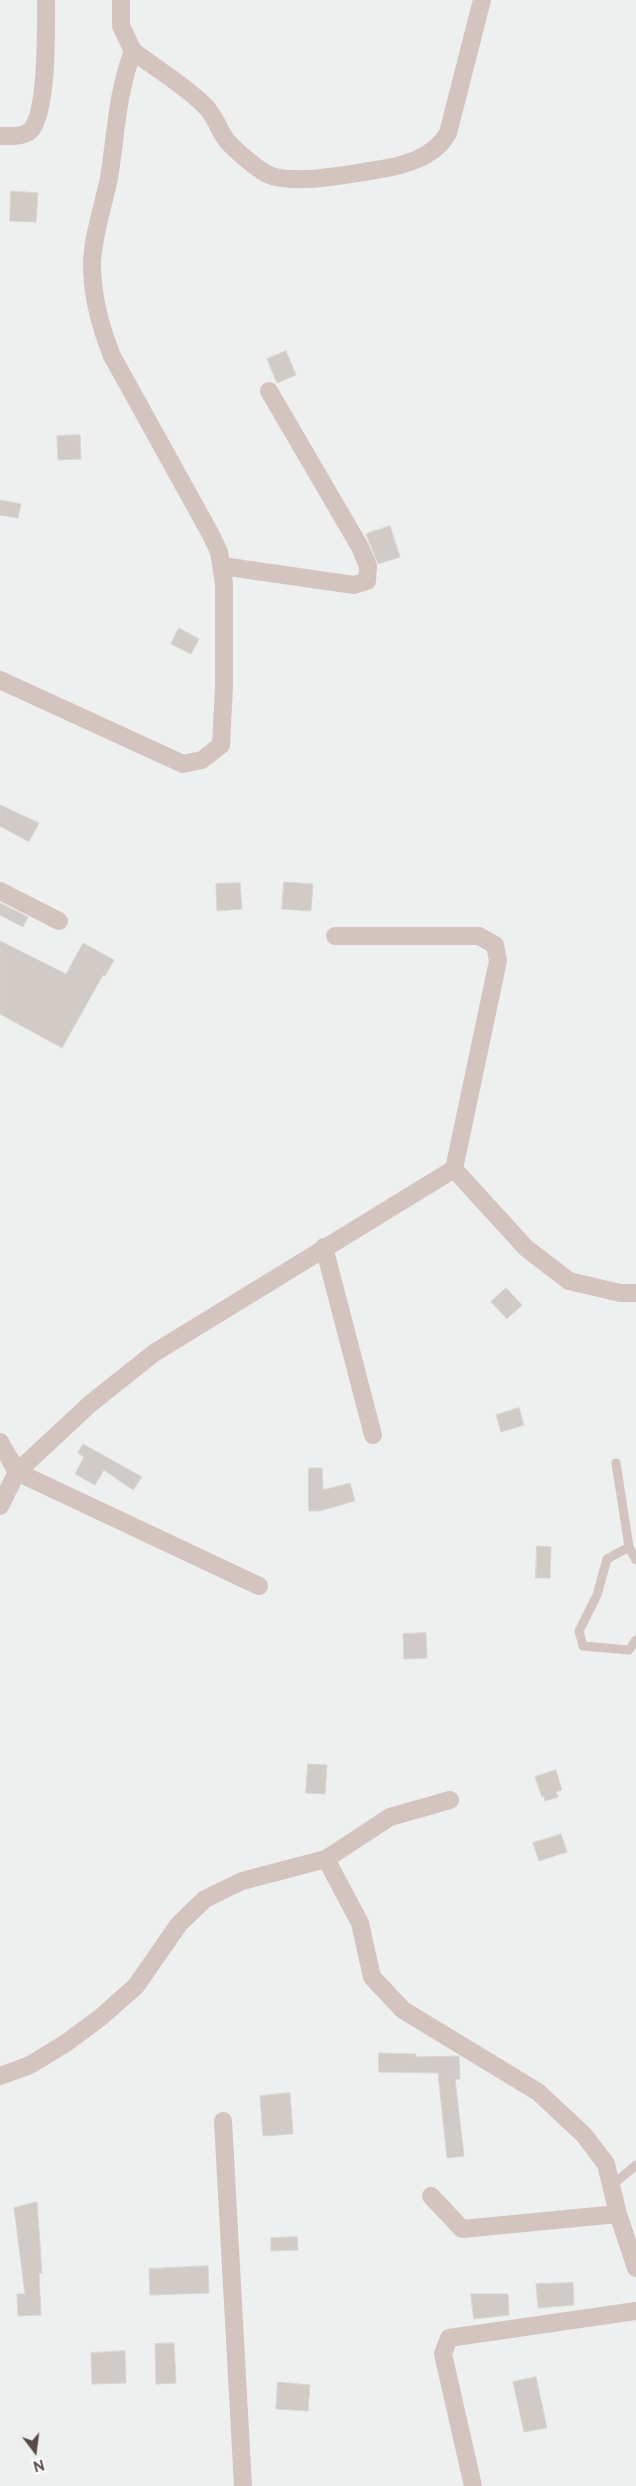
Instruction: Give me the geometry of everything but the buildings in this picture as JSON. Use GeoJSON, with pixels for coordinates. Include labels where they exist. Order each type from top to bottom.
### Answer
{"type":"FeatureCollection","features":[{"type":"Feature","properties":{"kind":"street"},"geometry":{"type":"LineString","coordinates":[[0,136],[18,136],[30,131],[37,119],[46,65],[46,0]]}},
{"type":"Feature","properties":{"kind":"street"},"geometry":{"type":"LineString","coordinates":[[121,0],[121,26],[133,51],[205,105],[228,142],[267,174],[285,179],[396,167],[432,152],[443,142],[448,133],[482,0]]}},
{"type":"Feature","properties":{"kind":"street"},"geometry":{"type":"LineString","coordinates":[[0,680],[183,764],[202,760],[221,745],[224,686],[222,566],[210,533],[112,356],[102,330],[94,298],[92,262],[109,178],[122,85],[133,51]]}},
{"type":"Feature","properties":{"kind":"street"},"geometry":{"type":"LineString","coordinates":[[222,566],[354,585],[367,581],[368,566],[360,547],[269,391]]}},
{"type":"Feature","properties":{"kind":"street"},"geometry":{"type":"LineString","coordinates":[[0,891],[59,920]]}},
{"type":"Feature","properties":{"kind":"street"},"geometry":{"type":"LineString","coordinates":[[0,1506],[17,1472],[90,1404],[154,1352],[454,1169],[498,962],[495,945],[478,936],[336,936]]}},
{"type":"Feature","properties":{"kind":"street"},"geometry":{"type":"LineString","coordinates":[[454,1169],[526,1248],[570,1280],[620,1293],[636,1293]]}},
{"type":"Feature","properties":{"kind":"street"},"geometry":{"type":"LineString","coordinates":[[324,1247],[373,1435]]}},
{"type":"Feature","properties":{"kind":"street"},"geometry":{"type":"LineString","coordinates":[[0,1442],[17,1472],[259,1586]]}},
{"type":"Feature","properties":{"kind":"street"},"geometry":{"type":"LineString","coordinates":[[0,2076],[30,2064],[66,2043],[101,2017],[136,1986],[179,1924],[205,1900],[242,1881],[326,1859],[390,1816],[450,1800]]}},
{"type":"Feature","properties":{"kind":"street"},"geometry":{"type":"LineString","coordinates":[[326,1859],[360,1923],[372,1976],[403,2010],[538,2092],[584,2135],[606,2164],[618,2214],[636,2268]]}},
{"type":"Feature","properties":{"kind":"street"},"geometry":{"type":"LineString","coordinates":[[223,2121],[243,2486]]}},
{"type":"Feature","properties":{"kind":"street"},"geometry":{"type":"LineString","coordinates":[[431,2196],[462,2229],[618,2214]]}},
{"type":"Feature","properties":{"kind":"street"},"geometry":{"type":"LineString","coordinates":[[473,2486],[443,2354],[449,2338],[636,2311]]}},
{"type":"Feature","properties":{"kind":"lane"},"geometry":{"type":"LineString","coordinates":[[616,1463],[629,1547],[636,1560]]}},
{"type":"Feature","properties":{"kind":"lane"},"geometry":{"type":"LineString","coordinates":[[629,1547],[607,1559],[597,1594],[579,1631],[583,1646],[629,1650],[636,1640]]}},
{"type":"Feature","properties":{"kind":"lane"},"geometry":{"type":"LineString","coordinates":[[611,2186],[636,2165]]}}]}
